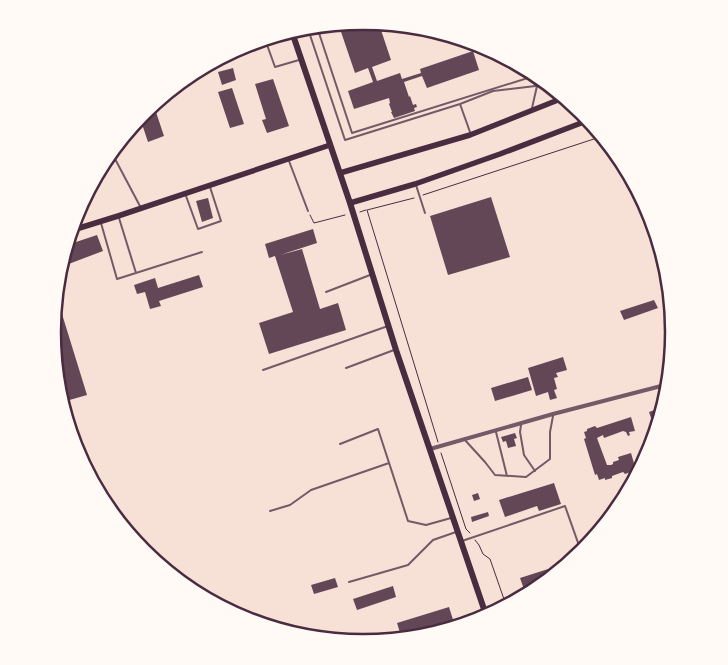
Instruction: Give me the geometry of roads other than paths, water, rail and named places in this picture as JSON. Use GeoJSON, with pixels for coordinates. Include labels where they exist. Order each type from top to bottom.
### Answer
{"type":"FeatureCollection","features":[{"type":"Feature","properties":{"kind":"main road"},"geometry":{"type":"LineString","coordinates":[[294,38],[350,203],[388,326],[484,610]]}},
{"type":"Feature","properties":{"kind":"main road"},"geometry":{"type":"LineString","coordinates":[[340,173],[470,135],[557,100]]}},
{"type":"Feature","properties":{"kind":"main road"},"geometry":{"type":"LineString","coordinates":[[350,203],[415,184],[582,123]]}},
{"type":"Feature","properties":{"kind":"main road"},"geometry":{"type":"LineString","coordinates":[[81,227],[330,145]]}},
{"type":"Feature","properties":{"kind":"street"},"geometry":{"type":"LineString","coordinates":[[430,448],[662,386]]}},
{"type":"Feature","properties":{"kind":"lane"},"geometry":{"type":"LineString","coordinates":[[319,34],[352,133],[527,78]]}},
{"type":"Feature","properties":{"kind":"lane"},"geometry":{"type":"LineString","coordinates":[[310,35],[345,140],[460,104],[493,91],[537,86],[532,111]]}},
{"type":"Feature","properties":{"kind":"lane"},"geometry":{"type":"LineString","coordinates":[[267,46],[275,67],[301,60]]}},
{"type":"Feature","properties":{"kind":"lane"},"geometry":{"type":"LineString","coordinates":[[460,104],[470,135]]}},
{"type":"Feature","properties":{"kind":"lane"},"geometry":{"type":"LineString","coordinates":[[288,159],[308,211]]}},
{"type":"Feature","properties":{"kind":"lane"},"geometry":{"type":"LineString","coordinates":[[115,160],[142,208]]}},
{"type":"Feature","properties":{"kind":"lane"},"geometry":{"type":"LineString","coordinates":[[415,184],[425,213]]}},
{"type":"Feature","properties":{"kind":"lane"},"geometry":{"type":"LineString","coordinates":[[185,193],[198,229],[213,224],[221,221],[209,185]]}},
{"type":"Feature","properties":{"kind":"lane"},"geometry":{"type":"LineString","coordinates":[[118,216],[136,273]]}},
{"type":"Feature","properties":{"kind":"lane"},"geometry":{"type":"LineString","coordinates":[[100,221],[117,279],[202,252]]}},
{"type":"Feature","properties":{"kind":"lane"},"geometry":{"type":"LineString","coordinates":[[326,292],[372,275]]}},
{"type":"Feature","properties":{"kind":"lane"},"geometry":{"type":"LineString","coordinates":[[263,370],[388,326]]}},
{"type":"Feature","properties":{"kind":"lane"},"geometry":{"type":"LineString","coordinates":[[346,368],[396,350]]}},
{"type":"Feature","properties":{"kind":"lane"},"geometry":{"type":"LineString","coordinates":[[464,439],[495,476],[526,477],[550,459],[550,432],[553,414]]}},
{"type":"Feature","properties":{"kind":"lane"},"geometry":{"type":"LineString","coordinates":[[521,423],[520,432],[524,455],[535,471]]}},
{"type":"Feature","properties":{"kind":"lane"},"geometry":{"type":"LineString","coordinates":[[340,444],[378,429],[408,521],[426,526],[453,517]]}},
{"type":"Feature","properties":{"kind":"lane"},"geometry":{"type":"LineString","coordinates":[[495,430],[507,476]]}},
{"type":"Feature","properties":{"kind":"lane"},"geometry":{"type":"LineString","coordinates":[[270,511],[290,505],[311,490],[389,463]]}},
{"type":"Feature","properties":{"kind":"lane"},"geometry":{"type":"LineString","coordinates":[[461,542],[565,506],[579,545]]}},
{"type":"Feature","properties":{"kind":"lane"},"geometry":{"type":"LineString","coordinates":[[349,582],[408,565],[433,540],[458,531]]}}]}
